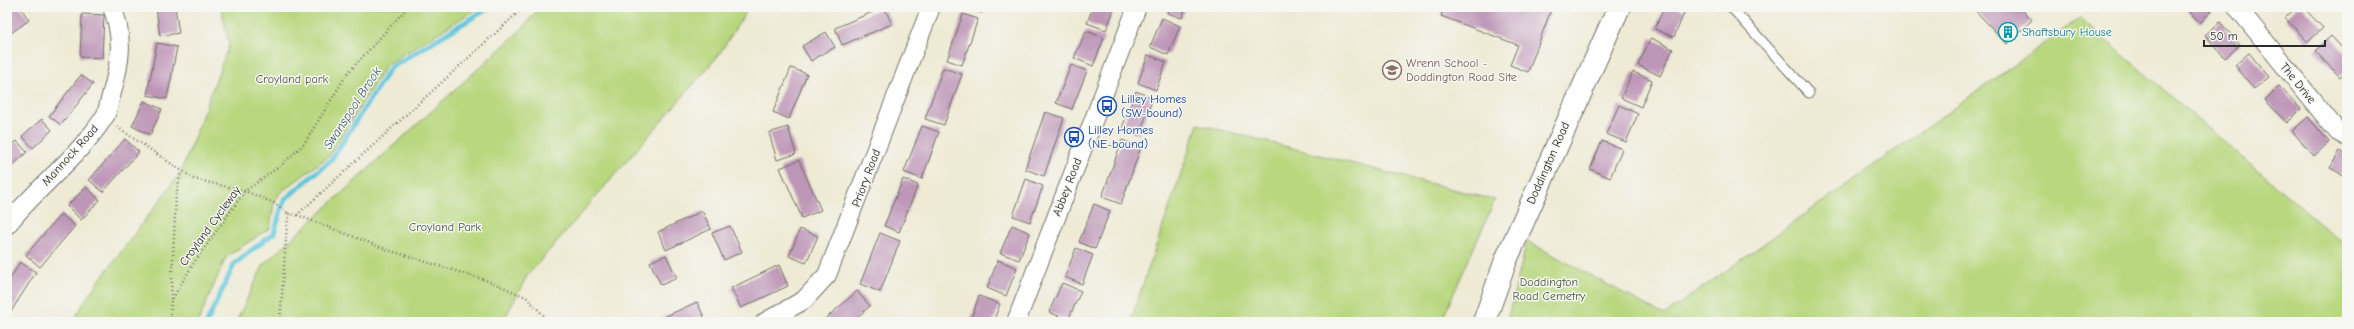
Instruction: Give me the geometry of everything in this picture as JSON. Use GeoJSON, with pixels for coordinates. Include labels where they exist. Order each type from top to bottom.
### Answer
{"type":"FeatureCollection","features":[{"type":"Feature","properties":{"kind":"street","name":"Mannock Road"},"geometry":{"type":"LineString","coordinates":[[7,225],[26,202],[73,156],[106,115],[121,62],[118,22],[112,7]]}},
{"type":"Feature","properties":{"kind":"street","name":"Priory Road"},"geometry":{"type":"LineString","coordinates":[[765,322],[804,300],[827,275],[931,7]]}},
{"type":"Feature","properties":{"kind":"street","name":"Abbey Road"},"geometry":{"type":"LineString","coordinates":[[1016,322],[1136,7]]}},
{"type":"Feature","properties":{"kind":"street","name":"Doddington Road"},"geometry":{"type":"LineString","coordinates":[[1484,322],[1506,260],[1619,7]]}},
{"type":"Feature","properties":{"kind":"street","name":"The Drive"},"geometry":{"type":"LineString","coordinates":[[2236,7],[2338,132],[2347,137]]}},
{"type":"Feature","properties":{"kind":"lane"},"geometry":{"type":"LineString","coordinates":[[1731,7],[1809,93]]}},
{"type":"Feature","properties":{"kind":"path","name":"Croyland Cycleway"},"geometry":{"type":"LineString","coordinates":[[170,322],[171,301],[195,260],[245,191],[284,163],[304,144],[347,74],[408,7]]}},
{"type":"Feature","properties":{"kind":"path"},"geometry":{"type":"LineString","coordinates":[[297,215],[524,7]]}},
{"type":"Feature","properties":{"kind":"path"},"geometry":{"type":"LineString","coordinates":[[106,115],[118,128],[181,172],[194,179],[245,191],[274,203],[289,214],[297,215],[388,250],[491,282],[526,297],[550,322]]}},
{"type":"Feature","properties":{"kind":"path"},"geometry":{"type":"LineString","coordinates":[[171,301],[176,195],[181,172]]}},
{"type":"Feature","properties":{"kind":"path"},"geometry":{"type":"LineString","coordinates":[[280,322],[289,214]]}},
{"type":"Feature","properties":{"kind":"green space","name":"Croyland park"},"geometry":{"type":"Polygon","coordinates":[[[221,7],[480,7],[386,65],[329,156],[280,193],[274,203],[270,228],[226,257],[198,322],[73,322],[87,297],[181,172],[229,45],[221,7]]]}},
{"type":"Feature","properties":{"kind":"green space","name":"Croyland Park"},"geometry":{"type":"Polygon","coordinates":[[[539,7],[749,7],[718,56],[527,276],[503,322],[236,322],[264,264],[525,26],[539,7]]]}},
{"type":"Feature","properties":{"kind":"green space","name":"Doddington Road Cemetry"},"geometry":{"type":"Polygon","coordinates":[[[2080,18],[2347,247],[2347,322],[1507,322],[1527,241],[1664,315],[2080,18]]]}},
{"type":"Feature","properties":{"kind":"green space"},"geometry":{"type":"Polygon","coordinates":[[[1198,124],[1495,200],[1441,322],[1130,322],[1198,124]]]}},
{"type":"Feature","properties":{"kind":"building"},"geometry":{"type":"Polygon","coordinates":[[[15,7],[20,7],[29,20],[7,36],[7,13],[15,7]]]}},
{"type":"Feature","properties":{"kind":"building"},"geometry":{"type":"Polygon","coordinates":[[[175,7],[179,33],[160,36],[156,8],[175,7]]]}},
{"type":"Feature","properties":{"kind":"building"},"geometry":{"type":"Polygon","coordinates":[[[884,7],[892,24],[842,45],[835,28],[884,7]]]}},
{"type":"Feature","properties":{"kind":"building"},"geometry":{"type":"Polygon","coordinates":[[[966,7],[984,7],[982,13],[966,7]]]}},
{"type":"Feature","properties":{"kind":"building"},"geometry":{"type":"Polygon","coordinates":[[[1093,7],[1115,7],[1106,30],[1087,23],[1093,7]]]}},
{"type":"Feature","properties":{"kind":"building"},"geometry":{"type":"Polygon","coordinates":[[[1169,7],[1186,7],[1182,18],[1167,13],[1169,7]]]}},
{"type":"Feature","properties":{"kind":"building"},"geometry":{"type":"Polygon","coordinates":[[[1444,7],[1552,7],[1528,72],[1510,65],[1518,45],[1441,16],[1444,7]]]}},
{"type":"Feature","properties":{"kind":"building"},"geometry":{"type":"Polygon","coordinates":[[[1664,7],[1676,7],[1685,11],[1674,37],[1655,29],[1664,7]]]}},
{"type":"Feature","properties":{"kind":"building","name":"Shaftsbury House"},"geometry":{"type":"Polygon","coordinates":[[[1972,7],[2019,7],[2032,20],[2007,44],[1972,7]]]}},
{"type":"Feature","properties":{"kind":"building"},"geometry":{"type":"Polygon","coordinates":[[[2185,7],[2209,7],[2212,11],[2200,23],[2185,7]]]}},
{"type":"Feature","properties":{"kind":"building"},"geometry":{"type":"Polygon","coordinates":[[[2297,7],[2303,7],[2323,28],[2308,42],[2285,18],[2297,7]]]}},
{"type":"Feature","properties":{"kind":"building"},"geometry":{"type":"Polygon","coordinates":[[[82,14],[104,15],[102,58],[80,57],[82,14]]]}},
{"type":"Feature","properties":{"kind":"building"},"geometry":{"type":"Polygon","coordinates":[[[963,14],[978,19],[962,65],[947,60],[963,14]]]}},
{"type":"Feature","properties":{"kind":"building"},"geometry":{"type":"Polygon","coordinates":[[[1162,18],[1180,26],[1168,55],[1150,47],[1162,18]]]}},
{"type":"Feature","properties":{"kind":"building"},"geometry":{"type":"Polygon","coordinates":[[[2220,22],[2240,45],[2225,58],[2205,35],[2220,22]]]}},
{"type":"Feature","properties":{"kind":"building"},"geometry":{"type":"Polygon","coordinates":[[[1086,31],[1104,38],[1093,66],[1074,58],[1086,31]]]}},
{"type":"Feature","properties":{"kind":"building"},"geometry":{"type":"Polygon","coordinates":[[[826,32],[835,47],[811,61],[802,46],[826,32]]]}},
{"type":"Feature","properties":{"kind":"building"},"geometry":{"type":"Polygon","coordinates":[[[2331,36],[2347,53],[2347,70],[2340,77],[2315,51],[2331,36]]]}},
{"type":"Feature","properties":{"kind":"building"},"geometry":{"type":"Polygon","coordinates":[[[1651,38],[1673,49],[1660,76],[1638,65],[1651,38]]]}},
{"type":"Feature","properties":{"kind":"building"},"geometry":{"type":"Polygon","coordinates":[[[157,43],[177,47],[167,99],[147,95],[157,43]]]}},
{"type":"Feature","properties":{"kind":"building"},"geometry":{"type":"Polygon","coordinates":[[[2249,53],[2269,77],[2254,89],[2235,65],[2249,53]]]}},
{"type":"Feature","properties":{"kind":"building"},"geometry":{"type":"Polygon","coordinates":[[[1148,55],[1166,62],[1156,90],[1138,83],[1148,55]]]}},
{"type":"Feature","properties":{"kind":"building"},"geometry":{"type":"Polygon","coordinates":[[[1071,65],[1087,71],[1072,109],[1056,103],[1071,65]]]}},
{"type":"Feature","properties":{"kind":"building"},"geometry":{"type":"Polygon","coordinates":[[[791,68],[807,74],[789,119],[773,112],[791,68]]]}},
{"type":"Feature","properties":{"kind":"building"},"geometry":{"type":"Polygon","coordinates":[[[943,68],[962,74],[944,125],[925,119],[943,68]]]}},
{"type":"Feature","properties":{"kind":"building"},"geometry":{"type":"Polygon","coordinates":[[[1633,72],[1652,80],[1641,107],[1621,98],[1633,72]]]}},
{"type":"Feature","properties":{"kind":"building"},"geometry":{"type":"Polygon","coordinates":[[[81,75],[93,84],[61,125],[49,116],[81,75]]]}},
{"type":"Feature","properties":{"kind":"building"},"geometry":{"type":"Polygon","coordinates":[[[2279,86],[2301,109],[2287,123],[2265,100],[2279,86]]]}},
{"type":"Feature","properties":{"kind":"building"},"geometry":{"type":"Polygon","coordinates":[[[1136,91],[1153,98],[1139,135],[1122,128],[1136,91]]]}},
{"type":"Feature","properties":{"kind":"building"},"geometry":{"type":"Polygon","coordinates":[[[144,101],[162,109],[150,135],[132,126],[144,101]]]}},
{"type":"Feature","properties":{"kind":"building"},"geometry":{"type":"Polygon","coordinates":[[[1619,105],[1638,114],[1626,142],[1606,134],[1619,105]]]}},
{"type":"Feature","properties":{"kind":"building"},"geometry":{"type":"Polygon","coordinates":[[[1045,112],[1064,118],[1044,176],[1025,169],[1045,112]]]}},
{"type":"Feature","properties":{"kind":"building"},"geometry":{"type":"Polygon","coordinates":[[[2308,117],[2329,142],[2314,156],[2292,131],[2308,117]]]}},
{"type":"Feature","properties":{"kind":"building"},"geometry":{"type":"Polygon","coordinates":[[[42,119],[52,130],[33,148],[22,136],[42,119]]]}},
{"type":"Feature","properties":{"kind":"building"},"geometry":{"type":"Polygon","coordinates":[[[922,126],[939,132],[922,179],[904,172],[922,126]]]}},
{"type":"Feature","properties":{"kind":"building"},"geometry":{"type":"Polygon","coordinates":[[[788,127],[796,154],[777,160],[769,133],[788,127]]]}},
{"type":"Feature","properties":{"kind":"building"},"geometry":{"type":"Polygon","coordinates":[[[125,139],[139,152],[103,192],[89,180],[125,139]]]}},
{"type":"Feature","properties":{"kind":"building"},"geometry":{"type":"Polygon","coordinates":[[[1122,140],[1141,147],[1121,204],[1102,197],[1122,140]]]}},
{"type":"Feature","properties":{"kind":"building"},"geometry":{"type":"Polygon","coordinates":[[[17,141],[27,152],[7,171],[7,150],[17,141]]]}},
{"type":"Feature","properties":{"kind":"building"},"geometry":{"type":"Polygon","coordinates":[[[1602,141],[1622,149],[1610,178],[1590,169],[1602,141]]]}},
{"type":"Feature","properties":{"kind":"building"},"geometry":{"type":"Polygon","coordinates":[[[2340,151],[2347,155],[2347,177],[2330,168],[2340,151]]]}},
{"type":"Feature","properties":{"kind":"building"},"geometry":{"type":"Polygon","coordinates":[[[799,160],[821,210],[802,218],[780,168],[799,160]]]}},
{"type":"Feature","properties":{"kind":"building"},"geometry":{"type":"Polygon","coordinates":[[[903,179],[918,185],[899,232],[884,226],[903,179]]]}},
{"type":"Feature","properties":{"kind":"building"},"geometry":{"type":"Polygon","coordinates":[[[1026,179],[1043,186],[1030,222],[1013,216],[1026,179]]]}},
{"type":"Feature","properties":{"kind":"building"},"geometry":{"type":"Polygon","coordinates":[[[86,187],[100,200],[81,220],[67,206],[86,187]]]}},
{"type":"Feature","properties":{"kind":"building"},"geometry":{"type":"Polygon","coordinates":[[[1094,204],[1110,211],[1095,249],[1079,242],[1094,204]]]}},
{"type":"Feature","properties":{"kind":"building"},"geometry":{"type":"Polygon","coordinates":[[[702,211],[711,229],[666,250],[658,232],[702,211]]]}},
{"type":"Feature","properties":{"kind":"building"},"geometry":{"type":"Polygon","coordinates":[[[61,214],[75,226],[40,267],[26,255],[61,214]]]}},
{"type":"Feature","properties":{"kind":"building"},"geometry":{"type":"Polygon","coordinates":[[[1012,225],[1030,233],[1019,260],[1000,253],[1012,225]]]}},
{"type":"Feature","properties":{"kind":"building"},"geometry":{"type":"Polygon","coordinates":[[[730,226],[742,252],[724,260],[712,233],[730,226]]]}},
{"type":"Feature","properties":{"kind":"building"},"geometry":{"type":"Polygon","coordinates":[[[800,229],[818,236],[806,263],[789,256],[800,229]]]}},
{"type":"Feature","properties":{"kind":"building"},"geometry":{"type":"Polygon","coordinates":[[[880,233],[900,241],[880,292],[860,284],[880,233]]]}},
{"type":"Feature","properties":{"kind":"building"},"geometry":{"type":"Polygon","coordinates":[[[1076,248],[1093,255],[1082,284],[1065,277],[1076,248]]]}},
{"type":"Feature","properties":{"kind":"building"},"geometry":{"type":"Polygon","coordinates":[[[666,255],[677,278],[661,285],[650,262],[666,255]]]}},
{"type":"Feature","properties":{"kind":"building"},"geometry":{"type":"Polygon","coordinates":[[[998,260],[1017,268],[1006,296],[987,288],[998,260]]]}},
{"type":"Feature","properties":{"kind":"building"},"geometry":{"type":"Polygon","coordinates":[[[20,262],[36,272],[7,318],[7,284],[20,262]]]}},
{"type":"Feature","properties":{"kind":"building"},"geometry":{"type":"Polygon","coordinates":[[[779,265],[788,286],[741,308],[731,288],[779,265]]]}},
{"type":"Feature","properties":{"kind":"building"},"geometry":{"type":"Polygon","coordinates":[[[1062,283],[1081,291],[1068,320],[1049,312],[1062,283]]]}},
{"type":"Feature","properties":{"kind":"building"},"geometry":{"type":"Polygon","coordinates":[[[857,291],[870,306],[852,322],[822,322],[857,291]]]}},
{"type":"Feature","properties":{"kind":"building"},"geometry":{"type":"Polygon","coordinates":[[[979,296],[1000,304],[993,322],[970,322],[979,296]]]}},
{"type":"Feature","properties":{"kind":"building"},"geometry":{"type":"Polygon","coordinates":[[[697,302],[705,319],[699,322],[653,322],[697,302]]]}},
{"type":"Feature","properties":{"kind":"waterway","name":"Swanspool Brook"},"geometry":{"type":"LineString","coordinates":[[207,322],[235,263],[274,233],[284,200],[331,160],[390,68],[490,7]]}},
{"type":"Feature","properties":{"kind":"place","name":"Shaftsbury House"},"geometry":{"type":"Point","coordinates":[2008,32]}},
{"type":"Feature","properties":{"kind":"place","name":"Wrenn School - Doddington Road Site"},"geometry":{"type":"Point","coordinates":[1392,70]}},
{"type":"Feature","properties":{"kind":"place","name":"Lilley Homes (SW-bound)"},"geometry":{"type":"Point","coordinates":[1107,106]}},
{"type":"Feature","properties":{"kind":"place","name":"Lilley Homes (NE-bound)"},"geometry":{"type":"Point","coordinates":[1074,137]}}]}
